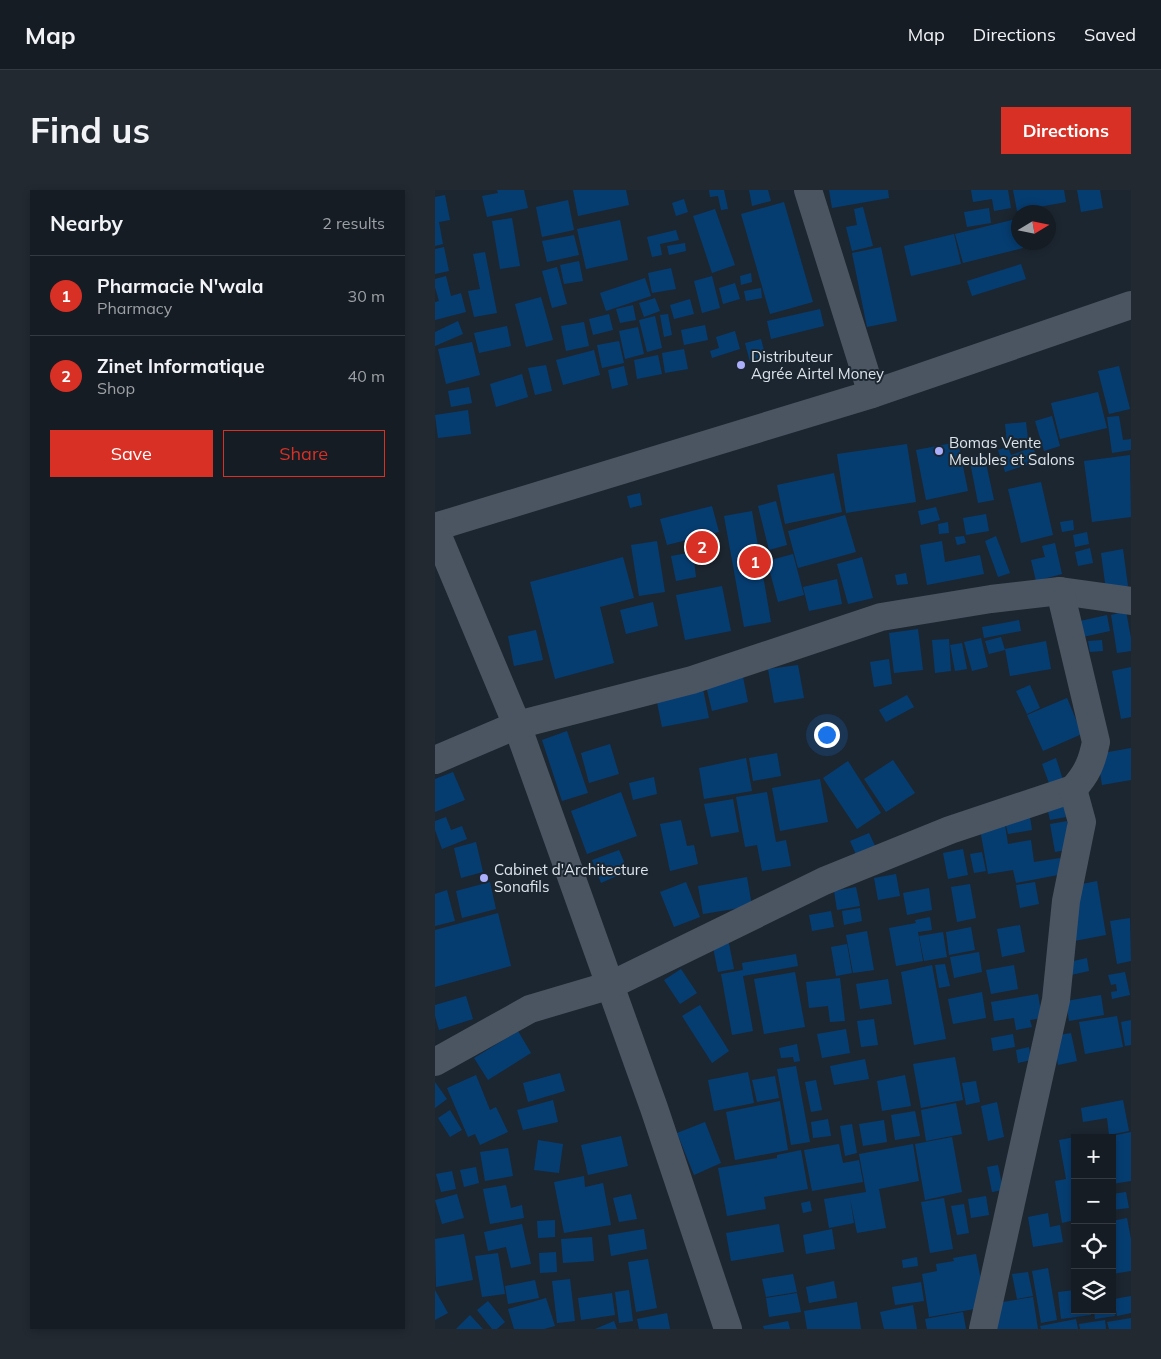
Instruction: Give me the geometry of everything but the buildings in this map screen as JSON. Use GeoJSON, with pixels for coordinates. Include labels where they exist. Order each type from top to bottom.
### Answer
{"type":"FeatureCollection","features":[{"type":"Feature","properties":{"kind":"street"},"geometry":{"type":"LineString","coordinates":[[808,190],[872,394]]}},
{"type":"Feature","properties":{"kind":"street"},"geometry":{"type":"LineString","coordinates":[[728,1329],[611,985],[517,725],[435,528],[872,394],[1131,306]]}},
{"type":"Feature","properties":{"kind":"street"},"geometry":{"type":"LineString","coordinates":[[435,1062],[530,1009],[611,985],[825,881],[950,830],[1073,789],[1085,776],[1093,758],[1096,742],[1060,591]]}},
{"type":"Feature","properties":{"kind":"street"},"geometry":{"type":"LineString","coordinates":[[435,760],[517,725],[692,680],[881,617],[991,599],[1060,591],[1131,601]]}},
{"type":"Feature","properties":{"kind":"street"},"geometry":{"type":"LineString","coordinates":[[983,1329],[1056,1000],[1066,901],[1082,822],[1073,789]]}},
{"type":"Feature","properties":{"kind":"place","name":"Distributeur Agrée Airtel Money"},"geometry":{"type":"Point","coordinates":[741,365]}},
{"type":"Feature","properties":{"kind":"place","name":"Bomas Vente Meubles et Salons"},"geometry":{"type":"Point","coordinates":[939,451]}},
{"type":"Feature","properties":{"kind":"place","name":"Zinet Informatique"},"geometry":{"type":"Point","coordinates":[702,547]}},
{"type":"Feature","properties":{"kind":"place","name":"Pharmacie N'wala"},"geometry":{"type":"Point","coordinates":[755,562]}},
{"type":"Feature","properties":{"kind":"place","name":"Cabinet d'Architecture Sonafils"},"geometry":{"type":"Point","coordinates":[484,878]}}]}
